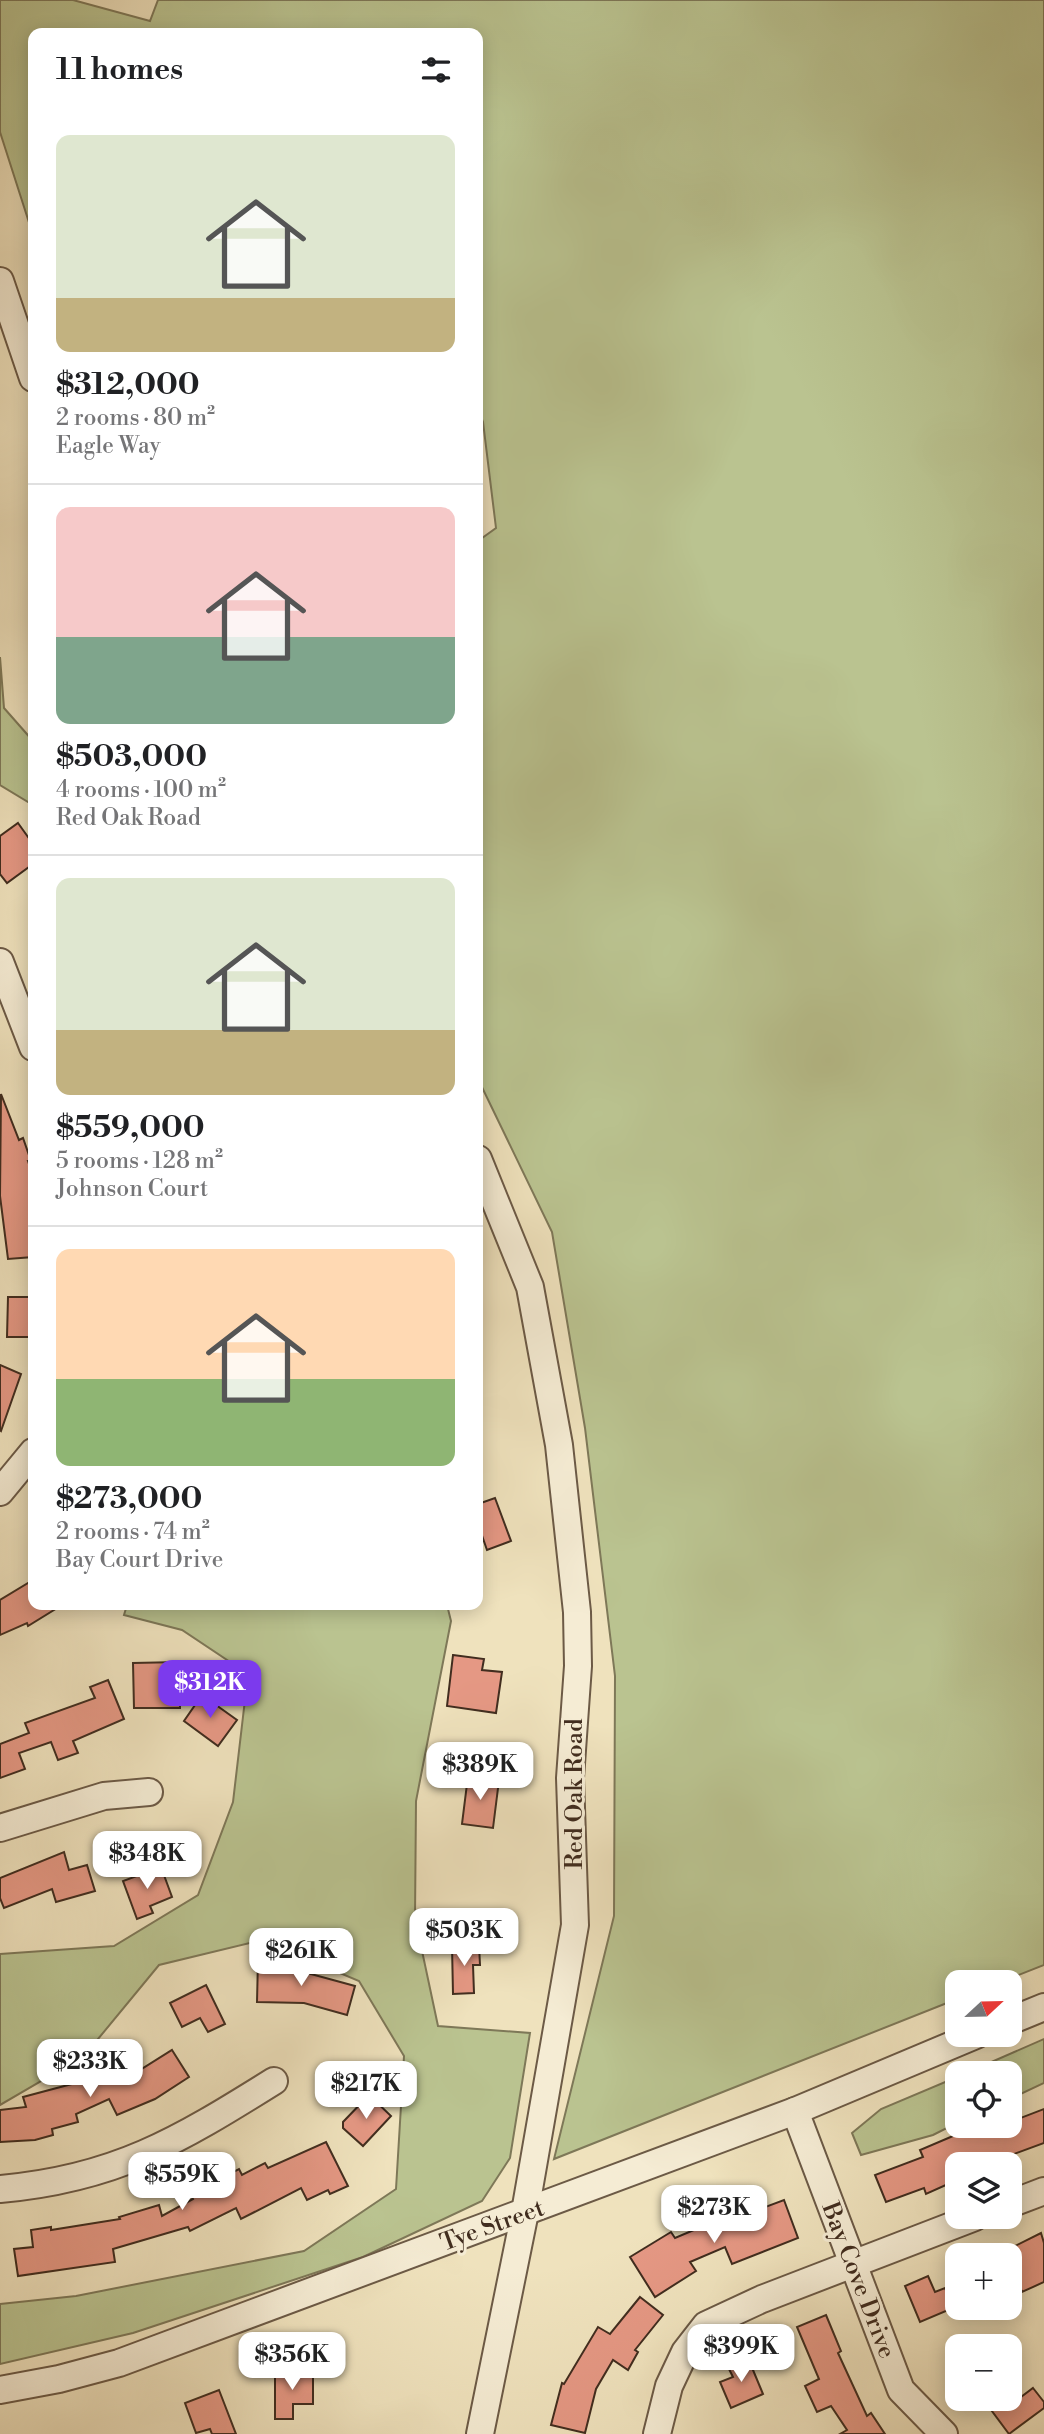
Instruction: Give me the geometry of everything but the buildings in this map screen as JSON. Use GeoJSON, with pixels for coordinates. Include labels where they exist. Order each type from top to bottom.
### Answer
{"type":"FeatureCollection","features":[{"type":"Feature","properties":{"kind":"street"},"geometry":{"type":"LineString","coordinates":[[0,281],[28,363]]}},
{"type":"Feature","properties":{"kind":"street"},"geometry":{"type":"LineString","coordinates":[[0,962],[28,1034]]}},
{"type":"Feature","properties":{"kind":"street","name":"Red Oak Road"},"geometry":{"type":"LineString","coordinates":[[480,2434],[526,2212],[575,1925],[570,1778],[578,1666],[577,1612],[559,1445],[530,1287],[483,1171]]}},
{"type":"Feature","properties":{"kind":"street"},"geometry":{"type":"LineString","coordinates":[[0,1492],[28,1458]]}},
{"type":"Feature","properties":{"kind":"street"},"geometry":{"type":"LineString","coordinates":[[0,1828],[104,1796],[149,1792]]}},
{"type":"Feature","properties":{"kind":"street"},"geometry":{"type":"LineString","coordinates":[[1022,2016],[1044,2007]]}},
{"type":"Feature","properties":{"kind":"street","name":"Tye Street"},"geometry":{"type":"LineString","coordinates":[[0,2390],[59,2379],[119,2363],[795,2111],[945,2048]]}},
{"type":"Feature","properties":{"kind":"street"},"geometry":{"type":"LineString","coordinates":[[0,2189],[50,2185],[141,2158],[196,2130],[274,2081]]}},
{"type":"Feature","properties":{"kind":"street","name":"Bay Cove Drive"},"geometry":{"type":"LineString","coordinates":[[795,2111],[901,2390],[944,2434]]}},
{"type":"Feature","properties":{"kind":"street"},"geometry":{"type":"LineString","coordinates":[[1022,2199],[1044,2190]]}},
{"type":"Feature","properties":{"kind":"street"},"geometry":{"type":"LineString","coordinates":[[657,2434],[668,2386],[685,2352],[706,2325],[945,2229]]}},
{"type":"Feature","properties":{"kind":"green space"},"geometry":{"type":"Polygon","coordinates":[[[0,0],[73,0],[150,21],[158,0],[1044,0],[1044,1965],[1022,1974],[1022,1970],[945,1970],[945,2004],[554,2159],[614,1916],[615,1676],[585,1428],[552,1232],[483,1089],[483,537],[496,528],[483,422],[483,28],[28,28],[28,219],[0,132],[0,0]]]}},
{"type":"Feature","properties":{"kind":"green space"},"geometry":{"type":"Polygon","coordinates":[[[0,657],[4,708],[28,735],[28,802],[0,785],[0,657]]]}},
{"type":"Feature","properties":{"kind":"green space"},"geometry":{"type":"Polygon","coordinates":[[[126,1610],[448,1610],[451,1621],[416,1801],[415,1918],[438,2026],[530,2033],[510,2158],[482,2201],[363,2257],[133,2333],[0,2364],[0,2304],[76,2296],[304,2251],[396,2189],[404,2056],[359,1981],[262,1940],[159,1965],[84,2056],[0,2105],[0,1954],[114,1946],[198,1895],[233,1802],[248,1674],[182,1630],[124,1615],[126,1610]]]}},
{"type":"Feature","properties":{"kind":"green space"},"geometry":{"type":"Polygon","coordinates":[[[1044,2039],[1044,2083],[1022,2093],[1022,2061],[994,2061],[1044,2039]]]}},
{"type":"Feature","properties":{"kind":"green space"},"geometry":{"type":"Polygon","coordinates":[[[945,2082],[945,2129],[933,2135],[861,2155],[852,2133],[881,2109],[945,2082]]]}}]}
